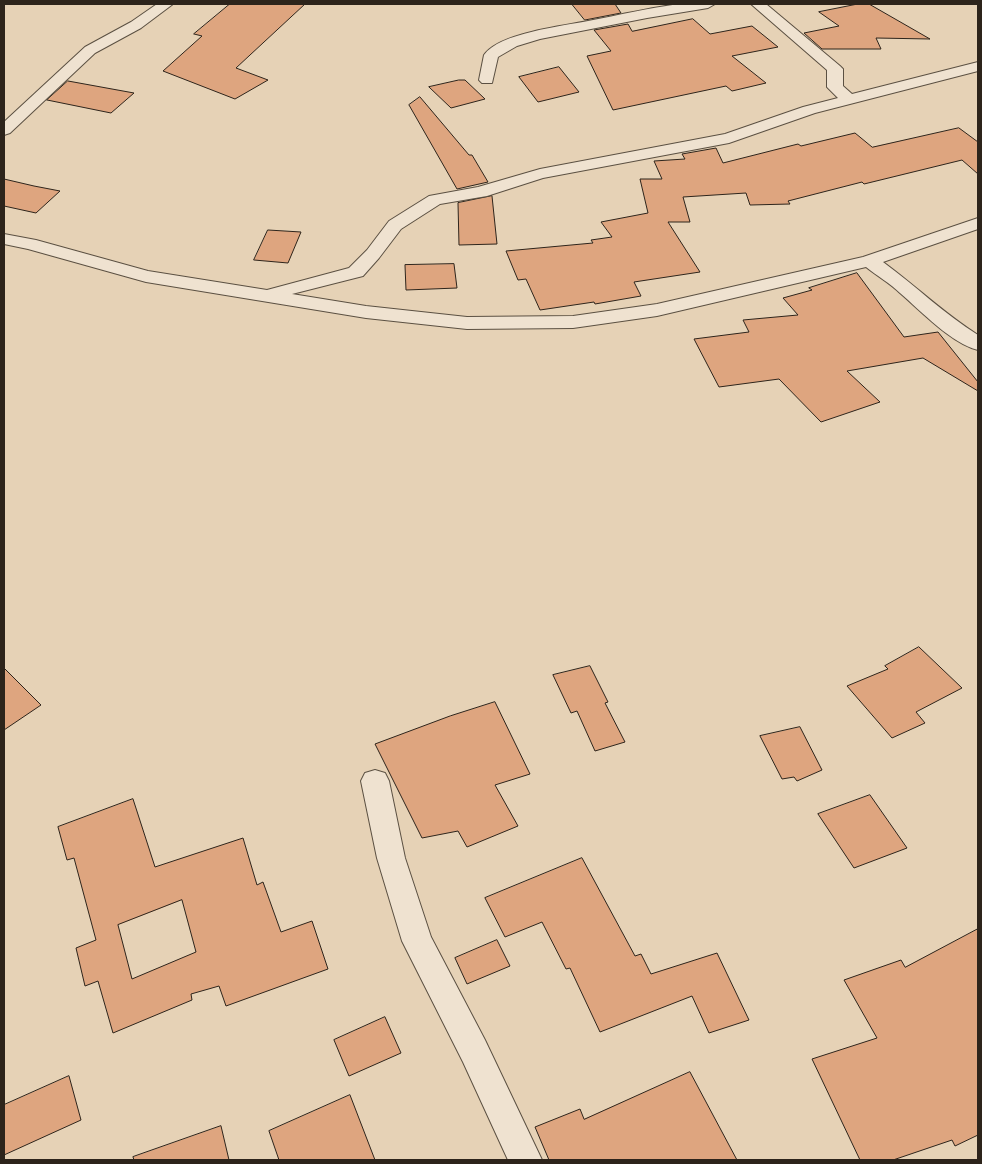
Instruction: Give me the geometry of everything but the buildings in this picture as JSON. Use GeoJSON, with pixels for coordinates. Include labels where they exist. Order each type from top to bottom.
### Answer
{"type":"FeatureCollection","features":[{"type":"Feature","properties":{"kind":"street"},"geometry":{"type":"LineString","coordinates":[[4,130],[90,50],[136,25],[166,4]]}},
{"type":"Feature","properties":{"kind":"street"},"geometry":{"type":"LineString","coordinates":[[487,80],[491,55],[500,48],[538,35],[666,10],[708,4]]}},
{"type":"Feature","properties":{"kind":"street"},"geometry":{"type":"LineString","coordinates":[[758,4],[835,69],[835,87],[849,100]]}},
{"type":"Feature","properties":{"kind":"street"},"geometry":{"type":"LineString","coordinates":[[261,296],[356,272],[373,254],[395,225],[435,200],[482,192],[540,174],[729,138],[809,110],[978,67]]}},
{"type":"Feature","properties":{"kind":"street"},"geometry":{"type":"LineString","coordinates":[[4,239],[30,244],[146,276],[366,312],[467,323],[574,322],[657,310],[744,292],[869,261],[978,223]]}},
{"type":"Feature","properties":{"kind":"street"},"geometry":{"type":"LineString","coordinates":[[869,261],[905,287],[945,323],[978,344]]}},
{"type":"Feature","properties":{"kind":"street"},"geometry":{"type":"LineString","coordinates":[[375,780],[390,858],[417,941],[474,1051],[525,1160]]}}]}
